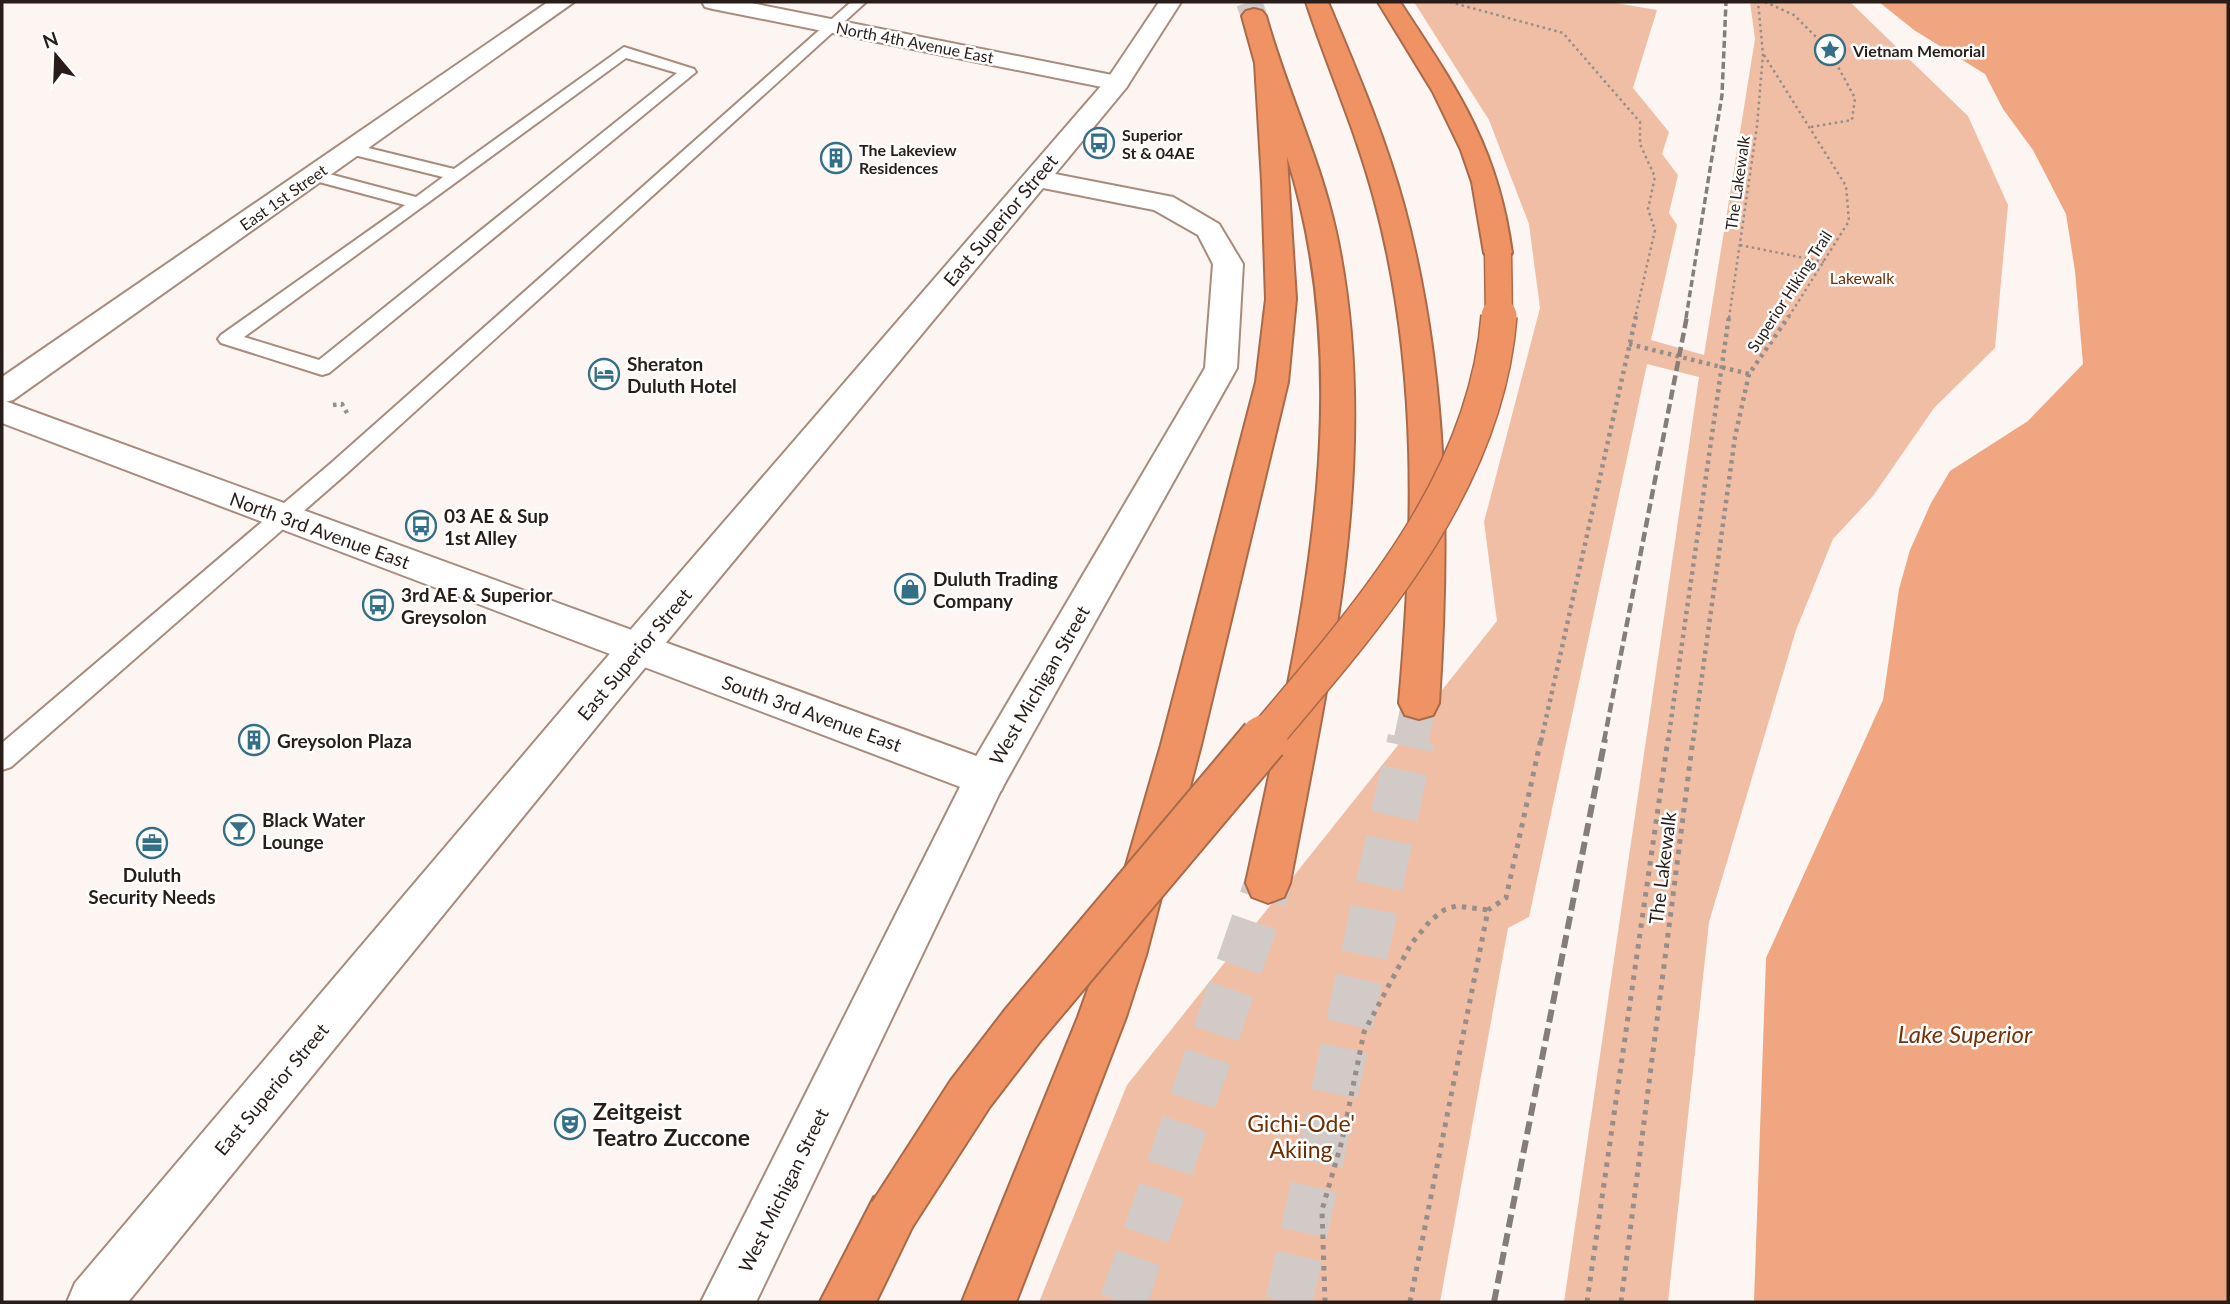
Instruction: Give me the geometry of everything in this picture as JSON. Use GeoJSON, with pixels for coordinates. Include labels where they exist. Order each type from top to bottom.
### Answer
{"type":"FeatureCollection","features":[{"type":"Feature","properties":{"kind":"highway"},"geometry":{"type":"LineString","coordinates":[[1317,2],[1356,101],[1397,229],[1417,335],[1430,492],[1426,622],[1419,703]]}},
{"type":"Feature","properties":{"kind":"highway"},"geometry":{"type":"LineString","coordinates":[[847,1302],[892,1215],[970,1094],[1023,1025],[1382,596],[1411,554],[1450,486],[1486,390],[1498,328],[1496,223],[1475,146],[1452,103],[1389,2]]}},
{"type":"Feature","properties":{"kind":"highway"},"geometry":{"type":"LineString","coordinates":[[1254,16],[1266,65],[1304,173],[1322,234],[1331,291],[1337,424],[1335,488],[1323,598],[1268,884]]}},
{"type":"Feature","properties":{"kind":"highway"},"geometry":{"type":"LineString","coordinates":[[989,1302],[1097,1030],[1122,955],[1181,745],[1272,382],[1281,299],[1276,181],[1266,65]]}},
{"type":"Feature","properties":{"kind":"street","name":"East 1st Street"},"geometry":{"type":"LineString","coordinates":[[2,392],[564,2]]}},
{"type":"Feature","properties":{"kind":"street","name":"North 4th Avenue East"},"geometry":{"type":"LineString","coordinates":[[713,2],[1117,83]]}},
{"type":"Feature","properties":{"kind":"street","name":"East Superior Street"},"geometry":{"type":"LineString","coordinates":[[94,1302],[638,648],[1117,83],[1170,2]]}},
{"type":"Feature","properties":{"kind":"street","name":"West Michigan Street"},"geometry":{"type":"LineString","coordinates":[[728,1302],[986,778],[1221,368],[1228,264],[1209,230],[1163,203],[1035,178]]}},
{"type":"Feature","properties":{"kind":"street","name":"North 3rd Avenue East"},"geometry":{"type":"LineString","coordinates":[[2,411],[638,648]]}},
{"type":"Feature","properties":{"kind":"street","name":"South 3rd Avenue East"},"geometry":{"type":"LineString","coordinates":[[638,648],[986,778]]}},
{"type":"Feature","properties":{"kind":"lane"},"geometry":{"type":"LineString","coordinates":[[2,759],[338,469],[859,2]]}},
{"type":"Feature","properties":{"kind":"lane"},"geometry":{"type":"LineString","coordinates":[[624,52],[688,72],[322,368],[228,338],[419,203],[624,52]]}},
{"type":"Feature","properties":{"kind":"lane"},"geometry":{"type":"LineString","coordinates":[[352,149],[455,175]]}},
{"type":"Feature","properties":{"kind":"lane"},"geometry":{"type":"LineString","coordinates":[[314,175],[361,185],[419,203]]}},
{"type":"Feature","properties":{"kind":"path"},"geometry":{"type":"LineString","coordinates":[[1325,1302],[1322,1210],[1342,1141],[1364,1032],[1410,944],[1431,920],[1444,910],[1456,906],[1488,910],[1506,898],[1655,230],[1648,209],[1655,177],[1640,144],[1640,122],[1563,33],[1450,2]]}},
{"type":"Feature","properties":{"kind":"path","name":"The Lakewalk"},"geometry":{"type":"LineString","coordinates":[[1587,1302],[1757,126],[1763,54],[1758,2]]}},
{"type":"Feature","properties":{"kind":"path"},"geometry":{"type":"LineString","coordinates":[[1765,2],[1783,7],[1800,17],[1816,37]]}},
{"type":"Feature","properties":{"kind":"path","name":"Superior Hiking Trail"},"geometry":{"type":"LineString","coordinates":[[1735,437],[1749,374],[1849,221],[1846,186],[1763,54]]}},
{"type":"Feature","properties":{"kind":"path"},"geometry":{"type":"LineString","coordinates":[[1810,127],[1829,127],[1852,120],[1857,109],[1856,96],[1837,65]]}},
{"type":"Feature","properties":{"kind":"path"},"geometry":{"type":"LineString","coordinates":[[1740,245],[1824,262]]}},
{"type":"Feature","properties":{"kind":"path"},"geometry":{"type":"LineString","coordinates":[[1629,344],[1749,374]]}},
{"type":"Feature","properties":{"kind":"path"},"geometry":{"type":"LineString","coordinates":[[325,405],[342,404],[348,416]]}},
{"type":"Feature","properties":{"kind":"path","name":"The Lakewalk"},"geometry":{"type":"LineString","coordinates":[[1621,1302],[1735,437]]}},
{"type":"Feature","properties":{"kind":"path"},"geometry":{"type":"LineString","coordinates":[[1410,1302],[1488,910]]}},
{"type":"Feature","properties":{"kind":"green space"},"geometry":{"type":"Polygon","coordinates":[[[1414,2],[1610,2],[1657,10],[1633,88],[1669,132],[1662,154],[1678,175],[1669,213],[1677,225],[1651,340],[1704,355],[1755,39],[1750,2],[1853,2],[1971,114],[2012,205],[1998,349],[1672,1302],[1564,1302],[1699,377],[1647,364],[1529,917],[1508,928],[1440,1302],[1039,1302],[1127,1085],[1497,621],[1484,522],[1540,308],[1529,224],[1489,120],[1414,2]]]}},
{"type":"Feature","properties":{"kind":"water","name":"Lake Superior"},"geometry":{"type":"Polygon","coordinates":[[[1853,2],[2228,2],[2228,1302],[1672,1302],[1713,922],[1998,349],[2012,205],[1971,114],[1853,2]]]}},
{"type":"Feature","properties":{"kind":"pier"},"geometry":{"type":"Polygon","coordinates":[[[1850,2],[1879,2],[1914,30],[1985,74],[2003,109],[2033,150],[2066,214],[2075,271],[2083,364],[2028,421],[1950,471],[1931,503],[1910,550],[1899,589],[1883,700],[1766,958],[1754,1302],[1668,1302],[1709,922],[1796,630],[1833,539],[1873,496],[1934,408],[1995,348],[2008,205],[1968,116],[1850,2]]]}},
{"type":"Feature","properties":{"kind":"tunnel"},"geometry":{"type":"LineString","coordinates":[[1249,2],[1254,16]]}},
{"type":"Feature","properties":{"kind":"tunnel"},"geometry":{"type":"LineString","coordinates":[[1411,741],[1419,703]]}},
{"type":"Feature","properties":{"kind":"tunnel"},"geometry":{"type":"LineString","coordinates":[[1289,1302],[1411,739]]}},
{"type":"Feature","properties":{"kind":"tunnel"},"geometry":{"type":"LineString","coordinates":[[1123,1302],[1268,883]]}},
{"type":"Feature","properties":{"kind":"railway"},"geometry":{"type":"LineString","coordinates":[[1686,318],[1722,95],[1726,2]]}},
{"type":"Feature","properties":{"kind":"railway"},"geometry":{"type":"LineString","coordinates":[[1604,741],[1687,316]]}},
{"type":"Feature","properties":{"kind":"railway"},"geometry":{"type":"LineString","coordinates":[[1494,1302],[1605,739]]}},
{"type":"Feature","properties":{"kind":"place","name":"Vietnam Memorial"},"geometry":{"type":"Point","coordinates":[1830,50]}},
{"type":"Feature","properties":{"kind":"place","name":"Superior St & 04AE"},"geometry":{"type":"Point","coordinates":[1099,143]}},
{"type":"Feature","properties":{"kind":"place","name":"The Lakeview Residences"},"geometry":{"type":"Point","coordinates":[836,158]}},
{"type":"Feature","properties":{"kind":"place","name":"Sheraton Duluth Hotel"},"geometry":{"type":"Point","coordinates":[604,374]}},
{"type":"Feature","properties":{"kind":"place","name":"03 AE & Sup 1st Alley"},"geometry":{"type":"Point","coordinates":[421,526]}},
{"type":"Feature","properties":{"kind":"place","name":"Duluth Trading Company"},"geometry":{"type":"Point","coordinates":[910,589]}},
{"type":"Feature","properties":{"kind":"place","name":"3rd AE & Superior Greysolon"},"geometry":{"type":"Point","coordinates":[378,605]}},
{"type":"Feature","properties":{"kind":"place","name":"Greysolon Plaza"},"geometry":{"type":"Point","coordinates":[254,740]}},
{"type":"Feature","properties":{"kind":"place","name":"Black Water Lounge"},"geometry":{"type":"Point","coordinates":[239,830]}},
{"type":"Feature","properties":{"kind":"place","name":"Duluth Security Needs"},"geometry":{"type":"Point","coordinates":[152,843]}},
{"type":"Feature","properties":{"kind":"place","name":"Zeitgeist Teatro Zuccone"},"geometry":{"type":"Point","coordinates":[570,1124]}},
{"type":"Feature","properties":{"kind":"park label","name":"Lakewalk"},"geometry":{"type":"Point","coordinates":[1862,277]}},
{"type":"Feature","properties":{"kind":"park label","name":"Gichi-Ode' Akiing"},"geometry":{"type":"Point","coordinates":[1301,1136]}}]}
